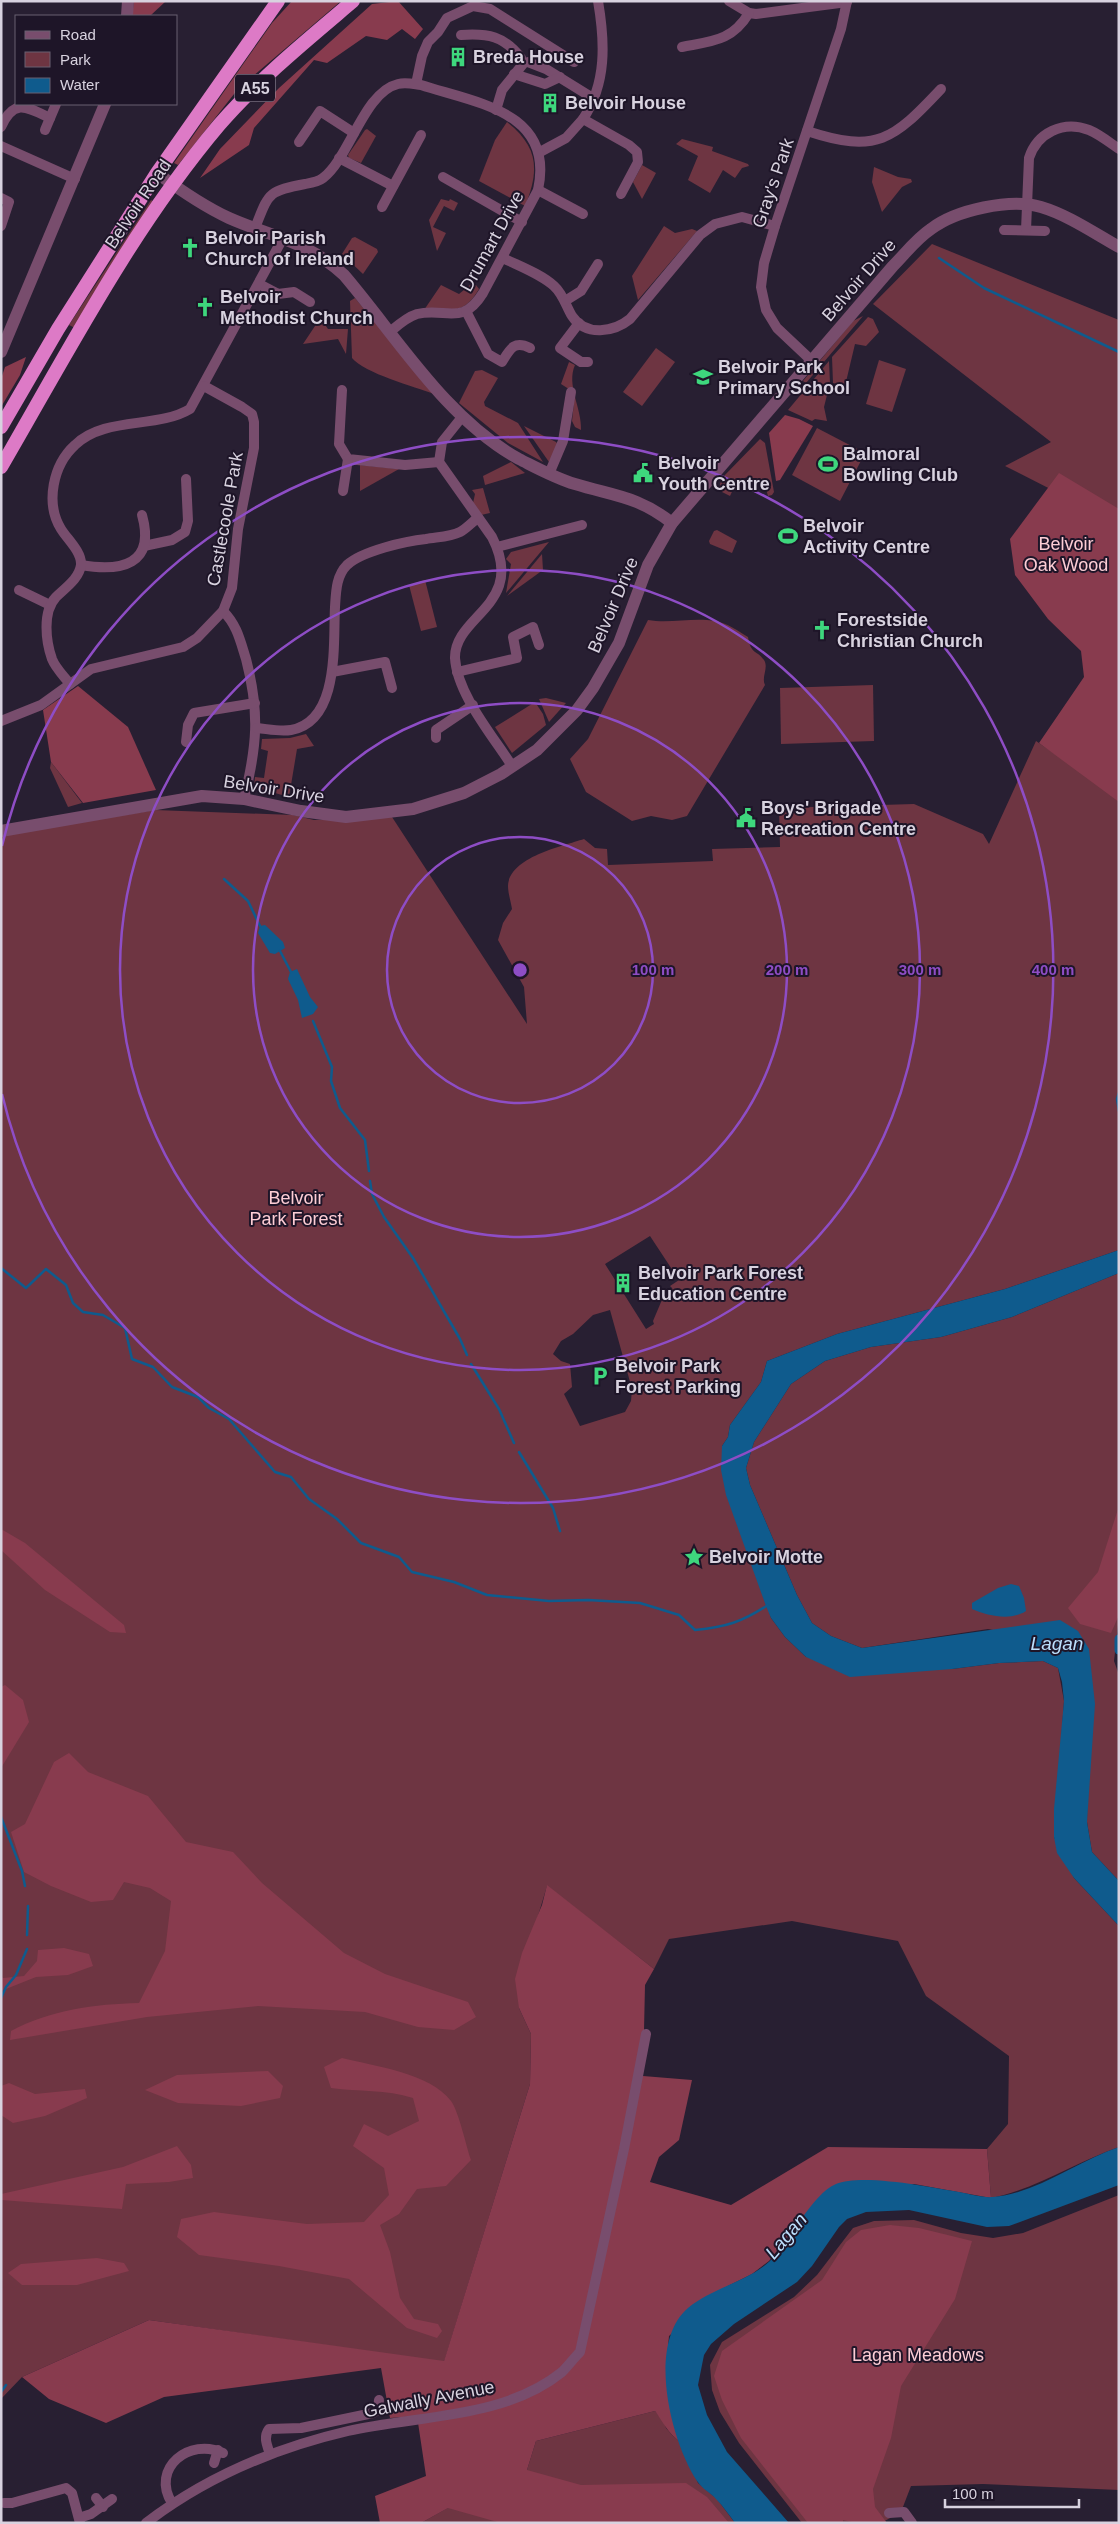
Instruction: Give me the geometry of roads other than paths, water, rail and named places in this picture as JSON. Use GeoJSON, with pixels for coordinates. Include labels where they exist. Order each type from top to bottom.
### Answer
{"type":"FeatureCollection","features":[{"type":"Feature","properties":{"kind":"highway","name":"Belvoir Road"},"geometry":{"type":"LineString","coordinates":[[1,427],[58,328],[157,173],[278,1]]}},
{"type":"Feature","properties":{"kind":"highway","name":"Belvoir Road"},"geometry":{"type":"LineString","coordinates":[[1,467],[125,255],[173,184],[220,124],[242,100],[353,1]]}},
{"type":"Feature","properties":{"kind":"highway"},"geometry":{"type":"LineString","coordinates":[[1,449],[29,401],[48,385]]}},
{"type":"Feature","properties":{"kind":"street"},"geometry":{"type":"LineString","coordinates":[[127,15],[128,1]]}},
{"type":"Feature","properties":{"kind":"street"},"geometry":{"type":"LineString","coordinates":[[255,228],[266,201],[272,193],[322,179],[339,158],[383,92],[398,84],[416,84],[496,110],[518,120],[527,130],[540,152],[566,138],[592,106],[598,89],[604,46],[598,1]]}},
{"type":"Feature","properties":{"kind":"street"},"geometry":{"type":"LineString","coordinates":[[729,1],[749,13],[765,14],[790,5],[847,2]]}},
{"type":"Feature","properties":{"kind":"street","name":"Gray's Park"},"geometry":{"type":"LineString","coordinates":[[812,361],[777,328],[766,310],[761,287],[764,263],[775,226],[841,29],[847,2]]}},
{"type":"Feature","properties":{"kind":"street"},"geometry":{"type":"LineString","coordinates":[[416,84],[422,56],[428,42],[438,32],[446,18],[473,6],[490,8],[574,62]]}},
{"type":"Feature","properties":{"kind":"street"},"geometry":{"type":"LineString","coordinates":[[682,46],[728,36],[738,30],[749,13]]}},
{"type":"Feature","properties":{"kind":"street"},"geometry":{"type":"LineString","coordinates":[[461,35],[483,34],[494,36],[514,50],[524,61],[546,68],[588,95]]}},
{"type":"Feature","properties":{"kind":"street"},"geometry":{"type":"LineString","coordinates":[[496,110],[502,90],[524,61]]}},
{"type":"Feature","properties":{"kind":"street"},"geometry":{"type":"LineString","coordinates":[[514,74],[545,84],[560,77]]}},
{"type":"Feature","properties":{"kind":"street"},"geometry":{"type":"LineString","coordinates":[[807,131],[840,140],[863,143],[874,141],[901,127],[941,89]]}},
{"type":"Feature","properties":{"kind":"street"},"geometry":{"type":"LineString","coordinates":[[45,130],[56,105]]}},
{"type":"Feature","properties":{"kind":"street"},"geometry":{"type":"LineString","coordinates":[[1,352],[105,105]]}},
{"type":"Feature","properties":{"kind":"street"},"geometry":{"type":"LineString","coordinates":[[1,127],[11,111],[21,107],[26,107],[50,118]]}},
{"type":"Feature","properties":{"kind":"street"},"geometry":{"type":"LineString","coordinates":[[299,142],[320,111],[354,133]]}},
{"type":"Feature","properties":{"kind":"street"},"geometry":{"type":"LineString","coordinates":[[583,119],[629,144],[637,152],[638,162],[621,194]]}},
{"type":"Feature","properties":{"kind":"street"},"geometry":{"type":"LineString","coordinates":[[1026,230],[1032,150],[1049,132],[1066,126],[1083,128],[1119,149]]}},
{"type":"Feature","properties":{"kind":"street"},"geometry":{"type":"LineString","coordinates":[[382,207],[421,135]]}},
{"type":"Feature","properties":{"kind":"street"},"geometry":{"type":"LineString","coordinates":[[1,146],[75,179]]}},
{"type":"Feature","properties":{"kind":"street","name":"Drumart Drive"},"geometry":{"type":"LineString","coordinates":[[391,331],[405,320],[417,314],[452,315],[466,311],[477,304],[538,190],[541,172],[540,152]]}},
{"type":"Feature","properties":{"kind":"street"},"geometry":{"type":"LineString","coordinates":[[339,158],[393,186]]}},
{"type":"Feature","properties":{"kind":"street"},"geometry":{"type":"LineString","coordinates":[[157,173],[210,209],[306,247],[331,263],[344,275],[462,417],[490,440],[549,474],[594,489],[630,498],[650,507],[672,523]]}},
{"type":"Feature","properties":{"kind":"street"},"geometry":{"type":"LineString","coordinates":[[442,177],[522,222]]}},
{"type":"Feature","properties":{"kind":"street","name":"Drumart Drive"},"geometry":{"type":"LineString","coordinates":[[538,190],[583,214]]}},
{"type":"Feature","properties":{"kind":"street"},"geometry":{"type":"LineString","coordinates":[[1,198],[9,202],[1,226]]}},
{"type":"Feature","properties":{"kind":"street","name":"Belvoir Drive"},"geometry":{"type":"LineString","coordinates":[[1,831],[202,796],[244,799],[323,815],[346,816],[393,812],[438,803],[464,793],[501,774],[538,750],[560,728],[593,688],[619,643],[648,565],[672,523],[893,266],[931,228],[976,209],[1027,204],[1054,212],[1119,247]]}},
{"type":"Feature","properties":{"kind":"street"},"geometry":{"type":"LineString","coordinates":[[503,258],[554,285],[579,323],[603,331],[621,326],[630,319],[700,235],[715,224],[742,217],[775,226]]}},
{"type":"Feature","properties":{"kind":"street"},"geometry":{"type":"LineString","coordinates":[[1004,230],[1045,231]]}},
{"type":"Feature","properties":{"kind":"street"},"geometry":{"type":"LineString","coordinates":[[70,684],[52,660],[47,616],[50,605],[75,579],[81,565],[79,556],[59,526],[53,505],[53,483],[68,451],[82,438],[100,430],[184,412],[190,409],[283,238]]}},
{"type":"Feature","properties":{"kind":"street"},"geometry":{"type":"LineString","coordinates":[[565,300],[581,291],[598,264]]}},
{"type":"Feature","properties":{"kind":"street"},"geometry":{"type":"LineString","coordinates":[[259,284],[278,294],[294,292],[310,302]]}},
{"type":"Feature","properties":{"kind":"street"},"geometry":{"type":"LineString","coordinates":[[466,311],[488,354],[502,362],[515,344],[521,344],[530,348]]}},
{"type":"Feature","properties":{"kind":"street"},"geometry":{"type":"LineString","coordinates":[[579,323],[560,348],[581,362],[588,362]]}},
{"type":"Feature","properties":{"kind":"street","name":"Castlecoole Park"},"geometry":{"type":"LineString","coordinates":[[1,721],[41,705],[91,669],[183,647],[197,638],[223,611],[232,588],[238,529],[254,448],[254,422],[252,414],[204,386]]}},
{"type":"Feature","properties":{"kind":"street"},"geometry":{"type":"LineString","coordinates":[[342,390],[339,444],[348,459],[343,491]]}},
{"type":"Feature","properties":{"kind":"street"},"geometry":{"type":"LineString","coordinates":[[549,474],[563,441],[571,392]]}},
{"type":"Feature","properties":{"kind":"street"},"geometry":{"type":"LineString","coordinates":[[462,417],[442,442],[439,462],[497,547],[501,571],[494,600],[459,640],[456,649],[457,672],[472,705],[512,766]]}},
{"type":"Feature","properties":{"kind":"street"},"geometry":{"type":"LineString","coordinates":[[348,459],[405,465],[439,462]]}},
{"type":"Feature","properties":{"kind":"street"},"geometry":{"type":"LineString","coordinates":[[144,546],[172,540],[185,532],[188,521],[186,479]]}},
{"type":"Feature","properties":{"kind":"street"},"geometry":{"type":"LineString","coordinates":[[81,565],[96,568],[122,566],[140,555],[146,534],[142,515]]}},
{"type":"Feature","properties":{"kind":"street"},"geometry":{"type":"LineString","coordinates":[[257,728],[291,730],[307,722],[322,708],[330,687],[332,672],[336,588],[342,570],[348,564],[358,556],[385,548],[460,532],[478,518]]}},
{"type":"Feature","properties":{"kind":"street"},"geometry":{"type":"LineString","coordinates":[[497,547],[582,525]]}},
{"type":"Feature","properties":{"kind":"street"},"geometry":{"type":"LineString","coordinates":[[19,590],[50,605]]}},
{"type":"Feature","properties":{"kind":"street"},"geometry":{"type":"LineString","coordinates":[[223,611],[237,628],[255,703],[257,728],[244,799]]}},
{"type":"Feature","properties":{"kind":"street"},"geometry":{"type":"LineString","coordinates":[[457,672],[517,658],[513,637],[533,628],[539,645]]}},
{"type":"Feature","properties":{"kind":"street"},"geometry":{"type":"LineString","coordinates":[[332,672],[386,662],[392,688]]}},
{"type":"Feature","properties":{"kind":"street"},"geometry":{"type":"LineString","coordinates":[[186,742],[188,725],[194,713],[255,703]]}},
{"type":"Feature","properties":{"kind":"street"},"geometry":{"type":"LineString","coordinates":[[436,738],[436,730],[472,705]]}},
{"type":"Feature","properties":{"kind":"street","name":"Galwally Avenue"},"geometry":{"type":"LineString","coordinates":[[146,2523],[172,2503],[216,2478],[270,2454],[350,2431],[501,2404],[540,2385],[568,2365],[580,2352],[624,2149],[646,2034]]}},
{"type":"Feature","properties":{"kind":"street"},"geometry":{"type":"LineString","coordinates":[[270,2454],[266,2441],[266,2433],[270,2429],[292,2429],[373,2413],[378,2410],[378,2400]]}},
{"type":"Feature","properties":{"kind":"street"},"geometry":{"type":"LineString","coordinates":[[172,2503],[165,2490],[164,2483],[168,2471],[177,2459],[195,2448],[208,2447],[221,2451],[214,2463]]}},
{"type":"Feature","properties":{"kind":"street"},"geometry":{"type":"LineString","coordinates":[[4,2503],[12,2503],[66,2488],[72,2492],[79,2520],[112,2499]]}},
{"type":"Feature","properties":{"kind":"street"},"geometry":{"type":"LineString","coordinates":[[96,2498],[102,2507]]}},
{"type":"Feature","properties":{"kind":"street"},"geometry":{"type":"LineString","coordinates":[[889,2513],[904,2512],[912,2523]]}},
{"type":"Feature","properties":{"kind":"water"},"geometry":{"type":"Polygon","coordinates":[[[265,925],[283,942],[285,948],[275,954],[270,953],[258,933],[260,926],[265,925]]]}},
{"type":"Feature","properties":{"kind":"water"},"geometry":{"type":"Polygon","coordinates":[[[297,969],[310,997],[318,1007],[313,1014],[302,1018],[298,1000],[288,979],[290,972],[297,969]]]}},
{"type":"Feature","properties":{"kind":"water","name":"Lagan"},"geometry":{"type":"Polygon","coordinates":[[[1119,1250],[1119,1273],[1012,1317],[941,1337],[871,1347],[825,1361],[791,1384],[754,1442],[746,1468],[750,1485],[797,1595],[812,1623],[831,1636],[862,1648],[1060,1620],[1078,1631],[1089,1649],[1095,1704],[1087,1822],[1092,1852],[1119,1881],[1119,1926],[1074,1878],[1057,1853],[1054,1837],[1054,1809],[1064,1701],[1058,1668],[1043,1661],[999,1663],[952,1669],[850,1677],[806,1657],[785,1637],[771,1618],[726,1495],[721,1470],[722,1446],[728,1437],[730,1425],[761,1382],[767,1361],[837,1334],[1005,1289],[1119,1250]]]}},
{"type":"Feature","properties":{"kind":"water"},"geometry":{"type":"Polygon","coordinates":[[[1011,1584],[1019,1586],[1024,1598],[1026,1611],[1007,1617],[985,1614],[972,1609],[972,1603],[998,1588],[1011,1584]]]}},
{"type":"Feature","properties":{"kind":"water","name":"Lagan"},"geometry":{"type":"Polygon","coordinates":[[[1119,2147],[1119,2185],[1009,2226],[987,2227],[909,2210],[866,2212],[847,2219],[839,2227],[812,2266],[797,2282],[734,2324],[711,2344],[704,2355],[698,2385],[707,2415],[727,2452],[789,2523],[735,2523],[719,2502],[699,2484],[687,2464],[679,2442],[667,2393],[666,2368],[668,2345],[675,2324],[688,2308],[697,2301],[751,2274],[770,2261],[810,2207],[827,2189],[847,2181],[879,2180],[981,2196],[1009,2195],[1041,2184],[1119,2147]]]}},
{"type":"Feature","properties":{"kind":"waterway"},"geometry":{"type":"LineString","coordinates":[[939,258],[984,288],[1119,352]]}},
{"type":"Feature","properties":{"kind":"waterway"},"geometry":{"type":"LineString","coordinates":[[224,879],[248,901],[260,926]]}},
{"type":"Feature","properties":{"kind":"waterway"},"geometry":{"type":"LineString","coordinates":[[280,951],[291,972]]}},
{"type":"Feature","properties":{"kind":"waterway"},"geometry":{"type":"LineString","coordinates":[[313,1021],[332,1067],[331,1081],[340,1108],[365,1140],[369,1171]]}},
{"type":"Feature","properties":{"kind":"waterway"},"geometry":{"type":"LineString","coordinates":[[1119,1093],[1117,1099],[1119,1111]]}},
{"type":"Feature","properties":{"kind":"waterway"},"geometry":{"type":"LineString","coordinates":[[370,1181],[372,1194],[384,1217],[413,1258],[460,1339],[467,1355]]}},
{"type":"Feature","properties":{"kind":"waterway"},"geometry":{"type":"LineString","coordinates":[[1,1268],[26,1288],[46,1269],[66,1285],[73,1303],[83,1312],[103,1315],[125,1328],[132,1359],[153,1367],[172,1387],[198,1397],[209,1408],[229,1419],[275,1472],[291,1477],[309,1499],[337,1519],[361,1543],[399,1557],[412,1572],[454,1582],[487,1595],[549,1601],[588,1600],[640,1603],[679,1615],[695,1630],[733,1623],[750,1616],[768,1605]]}},
{"type":"Feature","properties":{"kind":"waterway"},"geometry":{"type":"LineString","coordinates":[[471,1364],[499,1409],[514,1443]]}},
{"type":"Feature","properties":{"kind":"waterway"},"geometry":{"type":"LineString","coordinates":[[519,1452],[553,1508],[560,1531]]}},
{"type":"Feature","properties":{"kind":"waterway"},"geometry":{"type":"LineString","coordinates":[[1119,1639],[1119,1650]]}},
{"type":"Feature","properties":{"kind":"waterway"},"geometry":{"type":"LineString","coordinates":[[1,1817],[22,1871],[25,1886]]}},
{"type":"Feature","properties":{"kind":"waterway"},"geometry":{"type":"LineString","coordinates":[[27,1935],[28,1906]]}},
{"type":"Feature","properties":{"kind":"waterway"},"geometry":{"type":"LineString","coordinates":[[1,1998],[6,1987],[16,1975],[27,1949]]}},
{"type":"Feature","properties":{"kind":"waterway"},"geometry":{"type":"LineString","coordinates":[[1,2392],[6,2385]]}},
{"type":"Feature","properties":{"kind":"place","name":"Breda House"},"geometry":{"type":"Point","coordinates":[458,57]}},
{"type":"Feature","properties":{"kind":"place","name":"Belvoir House"},"geometry":{"type":"Point","coordinates":[550,103]}},
{"type":"Feature","properties":{"kind":"place","name":"Belvoir Parish Church of Ireland"},"geometry":{"type":"Point","coordinates":[190,248]}},
{"type":"Feature","properties":{"kind":"place","name":"Belvoir Methodist Church"},"geometry":{"type":"Point","coordinates":[205,307]}},
{"type":"Feature","properties":{"kind":"place","name":"Belvoir Park Primary School"},"geometry":{"type":"Point","coordinates":[703,377]}},
{"type":"Feature","properties":{"kind":"place","name":"Balmoral Bowling Club"},"geometry":{"type":"Point","coordinates":[828,464]}},
{"type":"Feature","properties":{"kind":"place","name":"Belvoir Youth Centre"},"geometry":{"type":"Point","coordinates":[643,473]}},
{"type":"Feature","properties":{"kind":"place","name":"Belvoir Activity Centre"},"geometry":{"type":"Point","coordinates":[788,536]}},
{"type":"Feature","properties":{"kind":"place","name":"Forestside Christian Church"},"geometry":{"type":"Point","coordinates":[822,630]}},
{"type":"Feature","properties":{"kind":"place","name":"Boys' Brigade Recreation Centre"},"geometry":{"type":"Point","coordinates":[746,818]}},
{"type":"Feature","properties":{"kind":"place","name":"Belvoir Park Forest Education Centre"},"geometry":{"type":"Point","coordinates":[623,1283]}},
{"type":"Feature","properties":{"kind":"place","name":"Belvoir Park Forest Parking"},"geometry":{"type":"Point","coordinates":[600,1376]}},
{"type":"Feature","properties":{"kind":"place","name":"Belvoir Motte"},"geometry":{"type":"Point","coordinates":[694,1557]}},
{"type":"Feature","properties":{"kind":"park label","name":"Belvoir Oak Wood"},"geometry":{"type":"Point","coordinates":[1066,554]}},
{"type":"Feature","properties":{"kind":"park label","name":"Belvoir Park Forest"},"geometry":{"type":"Point","coordinates":[296,1208]}},
{"type":"Feature","properties":{"kind":"park label","name":"Lagan Meadows"},"geometry":{"type":"Point","coordinates":[918,2355]}}]}
